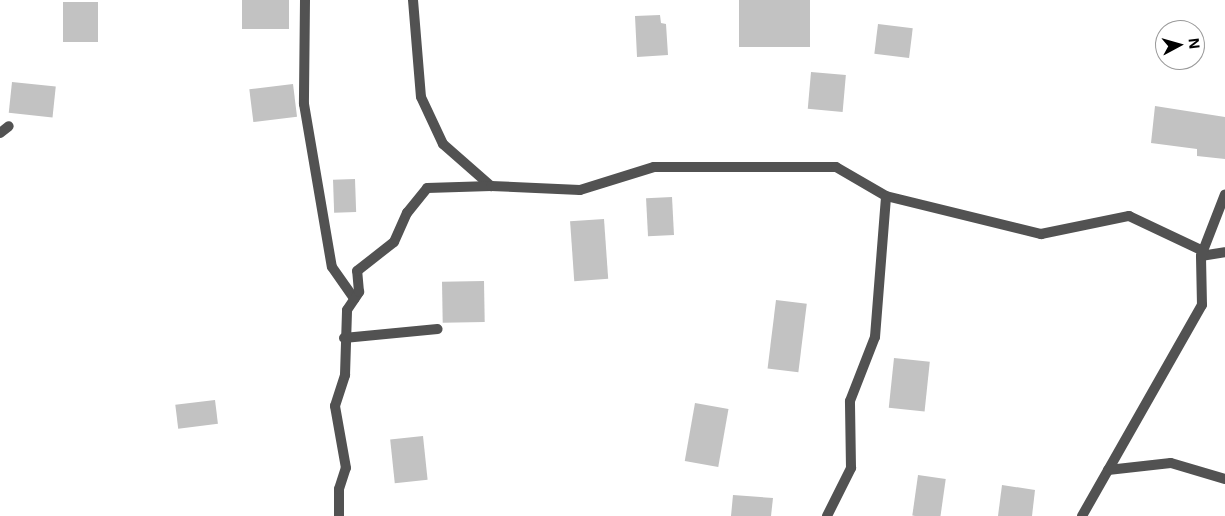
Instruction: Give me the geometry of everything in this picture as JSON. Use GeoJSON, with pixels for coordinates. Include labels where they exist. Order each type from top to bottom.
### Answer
{"type":"FeatureCollection","features":[{"type":"Feature","properties":{"kind":"street"},"geometry":{"type":"LineString","coordinates":[[305,0],[304,104],[332,267],[354,299]]}},
{"type":"Feature","properties":{"kind":"street"},"geometry":{"type":"LineString","coordinates":[[414,0],[421,97],[443,144],[492,186]]}},
{"type":"Feature","properties":{"kind":"street"},"geometry":{"type":"LineString","coordinates":[[0,133],[9,126]]}},
{"type":"Feature","properties":{"kind":"street"},"geometry":{"type":"LineString","coordinates":[[339,516],[339,489],[346,468],[335,406],[345,375],[344,338],[347,310],[358,292],[357,271],[394,242],[407,213],[427,188],[492,186],[580,190],[654,167],[836,167],[886,196],[1041,234],[1129,216],[1202,254],[1225,252]]}},
{"type":"Feature","properties":{"kind":"street"},"geometry":{"type":"LineString","coordinates":[[1082,516],[1202,305],[1202,254],[1225,194]]}},
{"type":"Feature","properties":{"kind":"street"},"geometry":{"type":"LineString","coordinates":[[828,516],[851,468],[850,401],[875,337],[886,196]]}},
{"type":"Feature","properties":{"kind":"street"},"geometry":{"type":"LineString","coordinates":[[344,338],[438,329]]}},
{"type":"Feature","properties":{"kind":"street"},"geometry":{"type":"LineString","coordinates":[[1108,470],[1171,463],[1225,479]]}},
{"type":"Feature","properties":{"kind":"building"},"geometry":{"type":"Polygon","coordinates":[[[242,0],[289,0],[289,29],[242,29],[242,0]]]}},
{"type":"Feature","properties":{"kind":"building"},"geometry":{"type":"Polygon","coordinates":[[[739,0],[810,0],[810,47],[739,47],[739,0]]]}},
{"type":"Feature","properties":{"kind":"building"},"geometry":{"type":"Polygon","coordinates":[[[63,2],[98,2],[98,42],[63,42],[63,2]]]}},
{"type":"Feature","properties":{"kind":"building"},"geometry":{"type":"Polygon","coordinates":[[[660,15],[661,23],[666,24],[668,55],[637,57],[635,16],[660,15]]]}},
{"type":"Feature","properties":{"kind":"building"},"geometry":{"type":"Polygon","coordinates":[[[878,24],[913,28],[909,58],[874,54],[878,24]]]}},
{"type":"Feature","properties":{"kind":"building"},"geometry":{"type":"Polygon","coordinates":[[[811,72],[846,75],[843,112],[808,109],[811,72]]]}},
{"type":"Feature","properties":{"kind":"building"},"geometry":{"type":"Polygon","coordinates":[[[12,82],[56,87],[53,117],[9,113],[12,82]]]}},
{"type":"Feature","properties":{"kind":"building"},"geometry":{"type":"Polygon","coordinates":[[[293,84],[297,117],[253,122],[249,89],[293,84]]]}},
{"type":"Feature","properties":{"kind":"building"},"geometry":{"type":"Polygon","coordinates":[[[1155,106],[1225,117],[1225,159],[1197,156],[1197,149],[1151,143],[1155,106]]]}},
{"type":"Feature","properties":{"kind":"building"},"geometry":{"type":"Polygon","coordinates":[[[355,179],[356,212],[334,213],[333,180],[355,179]]]}},
{"type":"Feature","properties":{"kind":"building"},"geometry":{"type":"Polygon","coordinates":[[[672,197],[674,235],[648,236],[646,198],[672,197]]]}},
{"type":"Feature","properties":{"kind":"building"},"geometry":{"type":"Polygon","coordinates":[[[604,219],[608,279],[574,281],[570,221],[604,219]]]}},
{"type":"Feature","properties":{"kind":"building"},"geometry":{"type":"Polygon","coordinates":[[[484,281],[485,322],[443,323],[442,282],[484,281]]]}},
{"type":"Feature","properties":{"kind":"building"},"geometry":{"type":"Polygon","coordinates":[[[776,300],[807,304],[798,372],[768,368],[776,300]]]}},
{"type":"Feature","properties":{"kind":"building"},"geometry":{"type":"Polygon","coordinates":[[[894,358],[930,362],[925,411],[889,408],[894,358]]]}},
{"type":"Feature","properties":{"kind":"building"},"geometry":{"type":"Polygon","coordinates":[[[215,400],[218,424],[178,429],[175,405],[215,400]]]}},
{"type":"Feature","properties":{"kind":"building"},"geometry":{"type":"Polygon","coordinates":[[[695,403],[728,409],[718,467],[685,461],[695,403]]]}},
{"type":"Feature","properties":{"kind":"building"},"geometry":{"type":"Polygon","coordinates":[[[423,436],[428,480],[395,483],[390,439],[423,436]]]}},
{"type":"Feature","properties":{"kind":"building"},"geometry":{"type":"Polygon","coordinates":[[[918,475],[946,479],[941,516],[912,516],[918,475]]]}},
{"type":"Feature","properties":{"kind":"building"},"geometry":{"type":"Polygon","coordinates":[[[1002,485],[1035,490],[1032,516],[998,516],[1002,485]]]}},
{"type":"Feature","properties":{"kind":"building"},"geometry":{"type":"Polygon","coordinates":[[[733,495],[773,498],[771,516],[731,516],[733,495]]]}}]}
